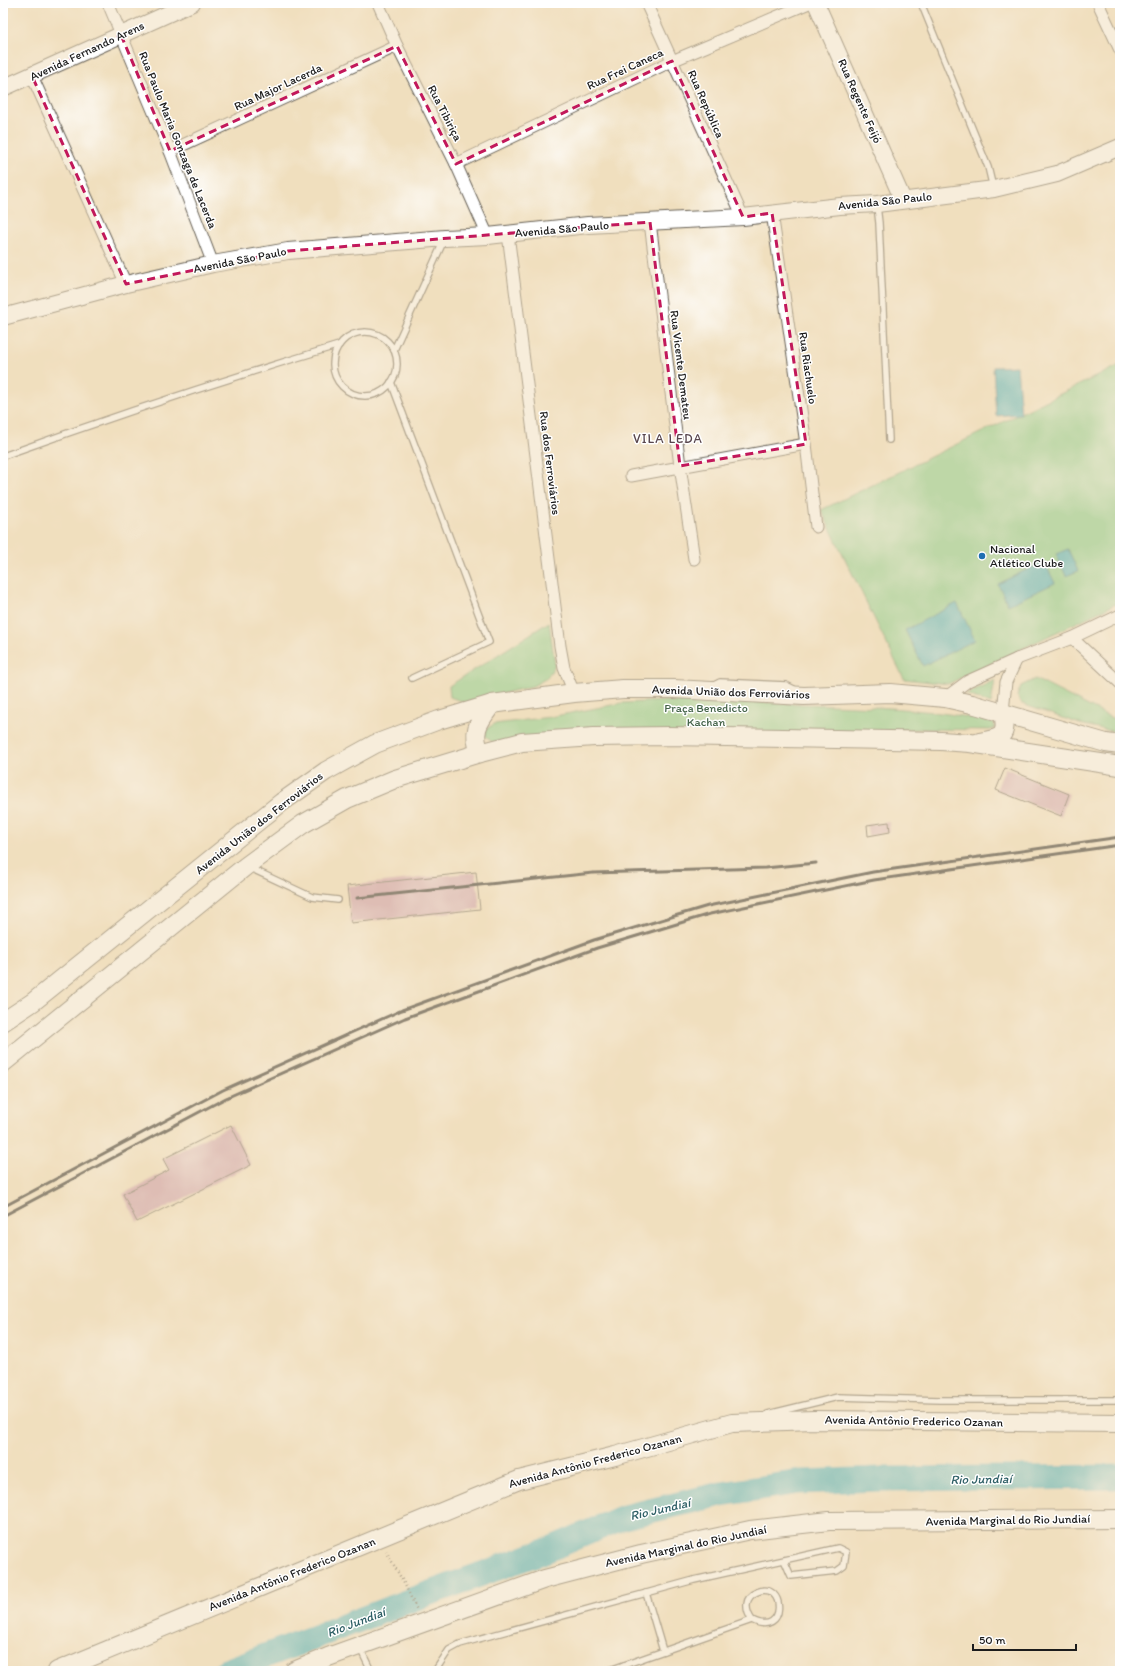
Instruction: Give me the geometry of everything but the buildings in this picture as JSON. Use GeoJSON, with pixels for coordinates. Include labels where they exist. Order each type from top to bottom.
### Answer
{"type":"FeatureCollection","features":[{"type":"Feature","properties":{"kind":"main road","name":"Avenida Fernando Arens"},"geometry":{"type":"LineString","coordinates":[[3,88],[192,3]]}},
{"type":"Feature","properties":{"kind":"main road","name":"Rua Regente Feijó"},"geometry":{"type":"LineString","coordinates":[[816,3],[903,200]]}},
{"type":"Feature","properties":{"kind":"main road","name":"Avenida São Paulo"},"geometry":{"type":"LineString","coordinates":[[3,317],[126,284],[213,264],[288,251],[445,238],[488,236],[588,225],[743,217],[840,206],[877,204],[994,189],[1057,174],[1120,147]]}},
{"type":"Feature","properties":{"kind":"main road","name":"Avenida União dos Ferroviários"},"geometry":{"type":"LineString","coordinates":[[3,1022],[33,1002],[282,802],[326,771],[375,744],[439,720],[492,704],[574,693],[623,689],[674,689],[804,696],[890,693],[945,698],[1003,712],[1106,743],[1120,745]]}},
{"type":"Feature","properties":{"kind":"main road"},"geometry":{"type":"LineString","coordinates":[[480,753],[475,736],[476,728],[492,704]]}},
{"type":"Feature","properties":{"kind":"main road"},"geometry":{"type":"LineString","coordinates":[[970,743],[998,738],[1003,734],[1003,712]]}},
{"type":"Feature","properties":{"kind":"main road"},"geometry":{"type":"LineString","coordinates":[[3,1063],[246,866],[303,824],[347,799],[395,779],[480,753],[522,742],[594,737],[941,741],[970,743],[1120,766]]}},
{"type":"Feature","properties":{"kind":"main road","name":"Avenida Antônio Frederico Ozanan"},"geometry":{"type":"LineString","coordinates":[[57,1671],[520,1480],[615,1456],[732,1423],[814,1420],[1120,1423]]}},
{"type":"Feature","properties":{"kind":"main road","name":"Avenida Marginal do Rio Jundiaí"},"geometry":{"type":"LineString","coordinates":[[294,1671],[545,1579],[641,1554],[750,1530],[828,1521],[1120,1519]]}},
{"type":"Feature","properties":{"kind":"street","name":"Rua Paulo Maria Gonzaga de Lacerda"},"geometry":{"type":"LineString","coordinates":[[108,3],[170,151],[213,264]]}},
{"type":"Feature","properties":{"kind":"street","name":"Rua Tibiriça"},"geometry":{"type":"LineString","coordinates":[[378,3],[397,46],[456,164],[488,236]]}},
{"type":"Feature","properties":{"kind":"street","name":"Rua República"},"geometry":{"type":"LineString","coordinates":[[646,3],[743,217]]}},
{"type":"Feature","properties":{"kind":"street","name":"Rua Frei Caneca"},"geometry":{"type":"LineString","coordinates":[[456,164],[672,61],[809,3]]}},
{"type":"Feature","properties":{"kind":"street"},"geometry":{"type":"LineString","coordinates":[[1098,3],[1120,50]]}},
{"type":"Feature","properties":{"kind":"street","name":"Rua Major Lacerda"},"geometry":{"type":"LineString","coordinates":[[170,151],[397,46]]}},
{"type":"Feature","properties":{"kind":"street"},"geometry":{"type":"LineString","coordinates":[[32,76],[126,284]]}},
{"type":"Feature","properties":{"kind":"street","name":"Rua Riachuelo"},"geometry":{"type":"LineString","coordinates":[[772,213],[806,444],[816,526]]}},
{"type":"Feature","properties":{"kind":"street","name":"Rua Vicente Demateu"},"geometry":{"type":"LineString","coordinates":[[650,222],[680,466],[694,559]]}},
{"type":"Feature","properties":{"kind":"street","name":"Rua dos Ferroviários"},"geometry":{"type":"LineString","coordinates":[[508,234],[560,646],[564,668],[574,693]]}},
{"type":"Feature","properties":{"kind":"street"},"geometry":{"type":"LineString","coordinates":[[631,476],[806,444]]}},
{"type":"Feature","properties":{"kind":"street"},"geometry":{"type":"LineString","coordinates":[[945,698],[968,682],[1017,659],[1072,638],[1120,615]]}},
{"type":"Feature","properties":{"kind":"street"},"geometry":{"type":"LineString","coordinates":[[1072,638],[1120,683]]}},
{"type":"Feature","properties":{"kind":"street"},"geometry":{"type":"LineString","coordinates":[[1003,712],[1006,682],[1017,659]]}},
{"type":"Feature","properties":{"kind":"lane"},"geometry":{"type":"LineString","coordinates":[[922,3],[988,167],[994,189]]}},
{"type":"Feature","properties":{"kind":"lane"},"geometry":{"type":"LineString","coordinates":[[877,204],[889,440]]}},
{"type":"Feature","properties":{"kind":"lane"},"geometry":{"type":"LineString","coordinates":[[394,350],[445,238]]}},
{"type":"Feature","properties":{"kind":"lane"},"geometry":{"type":"LineString","coordinates":[[3,456],[95,423],[339,345],[351,334],[368,331],[383,337],[394,350],[397,367],[392,382],[379,393],[362,396],[346,390],[336,378],[333,361],[339,345]]}},
{"type":"Feature","properties":{"kind":"lane"},"geometry":{"type":"LineString","coordinates":[[392,382],[489,642],[412,678]]}},
{"type":"Feature","properties":{"kind":"lane"},"geometry":{"type":"LineString","coordinates":[[246,866],[312,897],[338,900]]}},
{"type":"Feature","properties":{"kind":"lane"},"geometry":{"type":"LineString","coordinates":[[732,1423],[838,1397],[940,1400],[1120,1400]]}},
{"type":"Feature","properties":{"kind":"lane"},"geometry":{"type":"LineString","coordinates":[[436,1671],[449,1650],[460,1644],[694,1580],[784,1560],[838,1548],[846,1552],[844,1566],[837,1571],[791,1576],[784,1560]]}},
{"type":"Feature","properties":{"kind":"lane"},"geometry":{"type":"LineString","coordinates":[[607,1671],[752,1620],[759,1623],[766,1623],[773,1620],[778,1615],[779,1607],[778,1600],[774,1594],[760,1590],[753,1593],[748,1599],[746,1606],[748,1614],[752,1620]]}},
{"type":"Feature","properties":{"kind":"lane"},"geometry":{"type":"LineString","coordinates":[[646,1593],[663,1651]]}},
{"type":"Feature","properties":{"kind":"lane"},"geometry":{"type":"LineString","coordinates":[[359,1646],[371,1671]]}},
{"type":"Feature","properties":{"kind":"lane"},"geometry":{"type":"LineString","coordinates":[[624,1665],[626,1671]]}},
{"type":"Feature","properties":{"kind":"path"},"geometry":{"type":"LineString","coordinates":[[379,1538],[405,1585],[417,1611]]}},
{"type":"Feature","properties":{"kind":"highlighted area"},"geometry":{"type":"Polygon","coordinates":[[[121,35],[170,151],[397,46],[456,164],[672,61],[743,217],[772,213],[806,444],[680,466],[650,222],[288,251],[126,284],[32,76],[121,35]]]}},
{"type":"Feature","properties":{"kind":"green space","name":"Nacional Atlético Clube"},"geometry":{"type":"Polygon","coordinates":[[[1120,365],[1120,602],[948,684],[904,679],[821,510],[1120,365]]]}},
{"type":"Feature","properties":{"kind":"green space"},"geometry":{"type":"Polygon","coordinates":[[[549,622],[555,665],[547,678],[533,686],[466,703],[450,697],[449,686],[549,622]]]}},
{"type":"Feature","properties":{"kind":"green space"},"geometry":{"type":"Polygon","coordinates":[[[1035,679],[1120,722],[1120,733],[1080,724],[1022,704],[1017,696],[1021,686],[1035,679]]]}},
{"type":"Feature","properties":{"kind":"green space"},"geometry":{"type":"Polygon","coordinates":[[[995,680],[991,704],[966,694],[995,680]]]}},
{"type":"Feature","properties":{"kind":"green space","name":"Praça Benedicto Kachan"},"geometry":{"type":"Polygon","coordinates":[[[708,699],[872,707],[921,711],[969,717],[993,722],[995,727],[991,730],[919,729],[492,742],[485,736],[486,729],[494,724],[550,717],[622,703],[708,699]]]}},
{"type":"Feature","properties":{"kind":"water"},"geometry":{"type":"Polygon","coordinates":[[[1017,366],[1021,414],[996,416],[993,367],[1017,366]]]}},
{"type":"Feature","properties":{"kind":"water"},"geometry":{"type":"Polygon","coordinates":[[[1068,549],[1078,571],[1066,576],[1056,554],[1068,549]]]}},
{"type":"Feature","properties":{"kind":"water"},"geometry":{"type":"Polygon","coordinates":[[[1044,561],[1055,583],[1008,605],[998,584],[1044,561]]]}},
{"type":"Feature","properties":{"kind":"water"},"geometry":{"type":"Polygon","coordinates":[[[957,603],[975,640],[923,666],[905,630],[957,603]]]}},
{"type":"Feature","properties":{"kind":"waterway","name":"Rio Jundiaí"},"geometry":{"type":"LineString","coordinates":[[226,1671],[419,1597],[550,1549],[624,1517],[721,1494],[800,1482],[880,1479],[1120,1477]]}},
{"type":"Feature","properties":{"kind":"railway"},"geometry":{"type":"LineString","coordinates":[[3,1207],[223,1090],[402,1010],[594,940],[708,906],[873,872],[1120,837]]}},
{"type":"Feature","properties":{"kind":"railway"},"geometry":{"type":"LineString","coordinates":[[3,1216],[226,1098],[405,1018],[597,948],[710,914],[874,880],[1120,845]]}},
{"type":"Feature","properties":{"kind":"railway"},"geometry":{"type":"LineString","coordinates":[[357,898],[593,873],[765,868],[816,863]]}},
{"type":"Feature","properties":{"kind":"place","name":"Nacional Atlético Clube"},"geometry":{"type":"Point","coordinates":[982,556]}},
{"type":"Feature","properties":{"kind":"district","name":"VILA LEDA"},"geometry":{"type":"Point","coordinates":[668,438]}}]}
